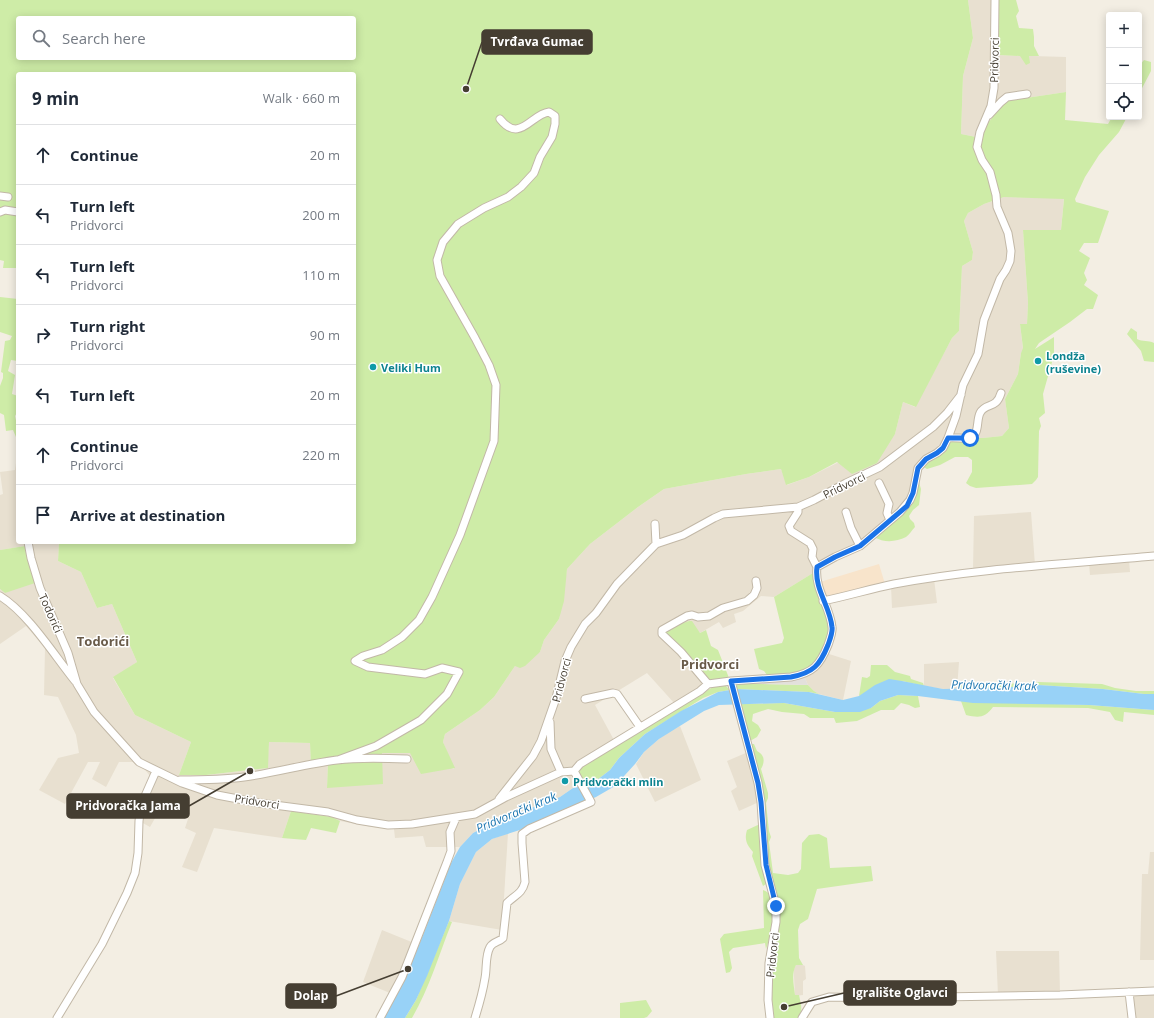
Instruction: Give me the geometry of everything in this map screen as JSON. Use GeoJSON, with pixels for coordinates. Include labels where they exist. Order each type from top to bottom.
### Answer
{"type":"FeatureCollection","features":[{"type":"Feature","properties":{"kind":"street","name":"Pridvorci"},"geometry":{"type":"LineString","coordinates":[[817,567],[860,546],[907,506],[913,493],[918,468],[926,459],[943,448],[948,438],[956,416],[963,385],[978,354],[984,320],[1000,279],[1010,261],[1011,251],[1008,234],[997,206],[996,195],[990,172],[976,147],[980,132],[991,106],[994,88],[995,0]]}},
{"type":"Feature","properties":{"kind":"street","name":"Pridvorci"},"geometry":{"type":"LineString","coordinates":[[986,120],[1007,97],[1027,94]]}},
{"type":"Feature","properties":{"kind":"street"},"geometry":{"type":"LineString","coordinates":[[338,760],[376,746],[421,720],[447,694],[459,672],[442,668],[425,674],[396,672],[368,667],[355,661],[363,656],[382,650],[402,637],[419,620],[432,597],[460,535],[494,441],[496,385],[489,365],[440,276],[437,260],[443,242],[458,224],[484,208],[508,197],[521,187],[534,173],[540,157],[552,137],[555,124],[555,116],[549,112],[543,112],[522,128],[505,126],[500,119]]}},
{"type":"Feature","properties":{"kind":"street"},"geometry":{"type":"LineString","coordinates":[[0,212],[5,210],[16,212]]}},
{"type":"Feature","properties":{"kind":"street"},"geometry":{"type":"LineString","coordinates":[[948,438],[970,438],[975,434],[979,414],[987,406],[993,405],[997,402],[1000,393]]}},
{"type":"Feature","properties":{"kind":"street","name":"Pridvorci"},"geometry":{"type":"LineString","coordinates":[[496,802],[533,756],[541,741],[550,720],[565,661],[571,647],[586,624],[617,584],[656,544],[683,535],[723,514],[798,507],[814,500],[880,467],[933,426],[947,413],[961,395]]}},
{"type":"Feature","properties":{"kind":"street"},"geometry":{"type":"LineString","coordinates":[[879,483],[889,504],[887,513],[890,520]]}},
{"type":"Feature","properties":{"kind":"street"},"geometry":{"type":"LineString","coordinates":[[475,1018],[485,978],[489,951],[495,942],[500,941],[503,938],[507,903],[521,892],[524,887],[522,834],[529,829],[591,802],[574,771],[580,764],[682,703],[708,684],[799,676],[820,662],[825,652],[832,629],[818,586],[817,567],[812,557],[813,549],[810,543],[791,531],[789,526],[798,512],[798,507]]}},
{"type":"Feature","properties":{"kind":"street"},"geometry":{"type":"LineString","coordinates":[[846,512],[851,528],[860,546]]}},
{"type":"Feature","properties":{"kind":"street"},"geometry":{"type":"LineString","coordinates":[[655,524],[656,544]]}},
{"type":"Feature","properties":{"kind":"street","name":"Todorići"},"geometry":{"type":"LineString","coordinates":[[28,544],[40,588],[68,653],[77,684]]}},
{"type":"Feature","properties":{"kind":"street"},"geometry":{"type":"LineString","coordinates":[[823,601],[893,584],[936,577],[974,572],[1154,556]]}},
{"type":"Feature","properties":{"kind":"street"},"geometry":{"type":"LineString","coordinates":[[708,684],[682,652],[662,634],[662,630],[687,616],[709,616],[723,608],[746,601],[754,595],[757,588],[756,581]]}},
{"type":"Feature","properties":{"kind":"street","name":"Todorići"},"geometry":{"type":"LineString","coordinates":[[0,596],[34,628],[77,684],[94,712],[121,744],[139,762],[156,771]]}},
{"type":"Feature","properties":{"kind":"street","name":"Pridvorci"},"geometry":{"type":"LineString","coordinates":[[731,681],[758,783],[766,865],[776,906],[776,922],[769,963],[768,1000],[770,1018]]}},
{"type":"Feature","properties":{"kind":"street"},"geometry":{"type":"LineString","coordinates":[[585,699],[612,693],[617,694],[640,727]]}},
{"type":"Feature","properties":{"kind":"street"},"geometry":{"type":"LineString","coordinates":[[550,720],[551,749],[562,772]]}},
{"type":"Feature","properties":{"kind":"street"},"geometry":{"type":"LineString","coordinates":[[176,780],[208,780],[245,777],[309,764],[338,760],[380,757],[407,759]]}},
{"type":"Feature","properties":{"kind":"street","name":"Pridvorci"},"geometry":{"type":"LineString","coordinates":[[156,771],[203,791],[259,803],[328,812],[357,820],[388,825],[412,824],[475,814],[496,802],[562,772],[574,771]]}},
{"type":"Feature","properties":{"kind":"street"},"geometry":{"type":"LineString","coordinates":[[57,1018],[102,944],[120,910],[135,873],[138,853],[138,821],[141,805],[156,771]]}},
{"type":"Feature","properties":{"kind":"street"},"geometry":{"type":"LineString","coordinates":[[380,1018],[402,977],[451,851],[450,832],[456,818]]}},
{"type":"Feature","properties":{"kind":"street"},"geometry":{"type":"LineString","coordinates":[[802,1018],[812,1002],[829,997],[875,998],[1154,991]]}},
{"type":"Feature","properties":{"kind":"street"},"geometry":{"type":"LineString","coordinates":[[1129,992],[1132,1018]]}},
{"type":"Feature","properties":{"kind":"shaded area"},"geometry":{"type":"Polygon","coordinates":[[[968,0],[995,0],[994,55],[1066,57],[1066,92],[1006,101],[981,138],[961,134],[963,76],[973,38],[968,0]]]}},
{"type":"Feature","properties":{"kind":"shaded area"},"geometry":{"type":"Polygon","coordinates":[[[1004,197],[1064,198],[1061,230],[1023,230],[1028,303],[1027,324],[1020,324],[1023,349],[1018,374],[1005,399],[1009,428],[1002,436],[975,438],[940,447],[927,457],[905,504],[864,541],[815,567],[813,573],[774,597],[761,596],[743,611],[734,614],[736,622],[723,628],[719,622],[700,633],[689,621],[685,623],[705,679],[701,688],[675,704],[647,673],[595,705],[614,740],[571,774],[573,788],[560,797],[481,828],[473,833],[460,847],[426,847],[423,836],[395,838],[394,829],[372,827],[340,821],[332,817],[291,811],[282,838],[214,828],[197,872],[182,867],[196,833],[185,828],[188,819],[162,806],[150,827],[141,822],[144,807],[156,780],[150,776],[142,766],[133,762],[119,762],[106,787],[92,779],[100,762],[88,762],[65,804],[39,790],[58,758],[79,753],[76,735],[58,697],[44,695],[45,648],[26,626],[0,644],[0,589],[5,593],[25,546],[0,550],[0,495],[3,494],[0,472],[15,470],[16,463],[16,544],[59,544],[58,561],[81,572],[97,608],[112,604],[137,662],[113,678],[135,715],[191,742],[179,775],[206,775],[267,768],[269,742],[310,743],[311,766],[328,763],[327,788],[382,753],[410,753],[454,769],[443,742],[445,734],[480,710],[494,697],[515,666],[540,652],[544,640],[559,619],[567,569],[590,544],[638,507],[664,489],[746,474],[781,469],[787,485],[809,477],[895,434],[903,402],[915,407],[952,338],[959,331],[962,266],[972,260],[973,252],[964,221],[968,213],[984,204],[1004,197]]]}},
{"type":"Feature","properties":{"kind":"shaded area"},"geometry":{"type":"Polygon","coordinates":[[[1031,512],[1035,565],[973,570],[974,516],[1031,512]]]}},
{"type":"Feature","properties":{"kind":"shaded area"},"geometry":{"type":"Polygon","coordinates":[[[1129,560],[1130,572],[1090,575],[1089,563],[1129,560]]]}},
{"type":"Feature","properties":{"kind":"shaded area"},"geometry":{"type":"Polygon","coordinates":[[[879,564],[885,584],[825,598],[820,582],[879,564]]]}},
{"type":"Feature","properties":{"kind":"shaded area"},"geometry":{"type":"Polygon","coordinates":[[[934,579],[937,603],[892,608],[891,586],[934,579]]]}},
{"type":"Feature","properties":{"kind":"shaded area"},"geometry":{"type":"Polygon","coordinates":[[[826,653],[851,661],[843,700],[819,694],[814,691],[808,685],[804,676],[826,653]]]}},
{"type":"Feature","properties":{"kind":"shaded area"},"geometry":{"type":"Polygon","coordinates":[[[959,662],[957,689],[943,689],[924,686],[924,664],[959,662]]]}},
{"type":"Feature","properties":{"kind":"shaded area"},"geometry":{"type":"Polygon","coordinates":[[[804,676],[808,685],[755,684],[752,682],[804,676]]]}},
{"type":"Feature","properties":{"kind":"shaded area"},"geometry":{"type":"Polygon","coordinates":[[[680,726],[701,780],[655,802],[636,764],[644,752],[659,739],[680,726]]]}},
{"type":"Feature","properties":{"kind":"shaded area"},"geometry":{"type":"Polygon","coordinates":[[[748,752],[759,802],[739,811],[731,791],[737,787],[727,761],[748,752]]]}},
{"type":"Feature","properties":{"kind":"shaded area"},"geometry":{"type":"Polygon","coordinates":[[[508,833],[502,930],[449,921],[460,884],[476,852],[492,839],[508,833]]]}},
{"type":"Feature","properties":{"kind":"shaded area"},"geometry":{"type":"Polygon","coordinates":[[[1150,852],[1154,852],[1154,960],[1140,960],[1142,874],[1148,874],[1150,852]]]}},
{"type":"Feature","properties":{"kind":"shaded area"},"geometry":{"type":"Polygon","coordinates":[[[382,930],[419,945],[395,995],[363,982],[382,930]]]}},
{"type":"Feature","properties":{"kind":"shaded area"},"geometry":{"type":"Polygon","coordinates":[[[996,951],[1059,951],[1060,994],[998,995],[996,951]]]}},
{"type":"Feature","properties":{"kind":"shaded area"},"geometry":{"type":"Polygon","coordinates":[[[796,965],[805,966],[806,979],[803,981],[803,995],[795,996],[794,969],[796,965]]]}},
{"type":"Feature","properties":{"kind":"shaded area"},"geometry":{"type":"Polygon","coordinates":[[[1154,992],[1154,1018],[1132,1018],[1132,993],[1154,992]]]}},
{"type":"Feature","properties":{"kind":"green space"},"geometry":{"type":"Polygon","coordinates":[[[0,0],[968,0],[973,38],[963,76],[961,134],[981,138],[988,123],[1006,101],[1066,92],[1065,120],[1108,124],[1110,120],[1125,120],[1119,132],[1099,155],[1085,177],[1075,199],[1076,202],[1109,211],[1098,243],[1084,243],[1079,251],[1090,258],[1084,273],[1087,280],[1084,285],[1098,295],[1093,309],[1087,309],[1039,343],[1035,349],[1054,337],[1054,355],[1043,394],[1045,413],[1039,418],[1041,426],[1039,431],[1038,477],[1032,484],[976,488],[970,486],[966,483],[972,472],[972,460],[968,457],[955,457],[940,465],[927,469],[922,466],[949,441],[1002,436],[1009,428],[1005,399],[1018,374],[1023,348],[1020,324],[1027,324],[1028,303],[1023,230],[1061,230],[1064,199],[1004,197],[984,204],[968,213],[964,221],[973,252],[972,260],[962,266],[959,331],[952,338],[916,407],[903,402],[895,434],[877,463],[852,474],[837,462],[809,477],[786,485],[781,469],[664,489],[590,544],[567,569],[564,601],[559,619],[544,640],[540,652],[525,666],[520,668],[515,666],[494,697],[480,710],[445,734],[443,742],[455,768],[421,774],[410,753],[382,753],[383,784],[327,788],[328,763],[311,766],[310,743],[269,742],[268,768],[206,775],[179,775],[191,742],[135,715],[113,677],[137,662],[112,604],[97,608],[81,572],[58,561],[59,544],[356,544],[356,72],[16,72],[16,268],[3,268],[4,261],[0,260],[0,0]]]}},
{"type":"Feature","properties":{"kind":"green space"},"geometry":{"type":"Polygon","coordinates":[[[999,0],[1016,0],[1019,11],[1016,16],[1019,28],[1033,29],[1034,46],[1039,56],[1029,56],[1030,63],[1026,65],[1020,56],[998,55],[999,0]]]}},
{"type":"Feature","properties":{"kind":"green space"},"geometry":{"type":"Polygon","coordinates":[[[1144,60],[1151,62],[1151,71],[1142,88],[1142,84],[1142,62],[1144,60]]]}},
{"type":"Feature","properties":{"kind":"green space"},"geometry":{"type":"Polygon","coordinates":[[[0,297],[16,299],[16,361],[11,360],[8,371],[15,375],[12,394],[16,395],[16,437],[13,430],[6,431],[4,415],[0,413],[0,386],[3,378],[3,373],[1,372],[5,341],[10,340],[12,336],[0,332],[0,297]]]}},
{"type":"Feature","properties":{"kind":"green space"},"geometry":{"type":"Polygon","coordinates":[[[1131,328],[1137,332],[1137,339],[1154,343],[1154,362],[1144,361],[1141,351],[1127,334],[1131,328]]]}},
{"type":"Feature","properties":{"kind":"green space"},"geometry":{"type":"Polygon","coordinates":[[[918,479],[921,489],[919,505],[909,516],[915,527],[906,537],[898,540],[886,541],[874,537],[890,525],[910,506],[914,498],[918,479]]]}},
{"type":"Feature","properties":{"kind":"green space"},"geometry":{"type":"Polygon","coordinates":[[[25,546],[35,583],[5,593],[0,589],[0,550],[25,546]]]}},
{"type":"Feature","properties":{"kind":"green space"},"geometry":{"type":"Polygon","coordinates":[[[813,573],[830,629],[827,641],[815,665],[797,673],[767,675],[764,671],[759,669],[754,649],[782,643],[784,638],[774,597],[813,573]]]}},
{"type":"Feature","properties":{"kind":"green space"},"geometry":{"type":"Polygon","coordinates":[[[692,621],[700,633],[706,630],[711,646],[718,650],[729,678],[711,680],[705,679],[665,632],[668,628],[692,621]]]}},
{"type":"Feature","properties":{"kind":"green space"},"geometry":{"type":"Polygon","coordinates":[[[871,665],[887,665],[895,672],[910,676],[911,679],[923,683],[924,686],[902,681],[859,696],[862,677],[867,678],[870,676],[871,665]]]}},
{"type":"Feature","properties":{"kind":"green space"},"geometry":{"type":"Polygon","coordinates":[[[752,682],[759,684],[808,685],[819,694],[809,692],[736,689],[735,686],[737,683],[752,682]]]}},
{"type":"Feature","properties":{"kind":"green space"},"geometry":{"type":"Polygon","coordinates":[[[958,682],[991,685],[1038,682],[1102,684],[1115,688],[1136,691],[1154,691],[1154,694],[1038,685],[957,689],[958,682]]]}},
{"type":"Feature","properties":{"kind":"green space"},"geometry":{"type":"Polygon","coordinates":[[[724,684],[730,690],[718,692],[703,698],[645,734],[619,758],[610,770],[597,780],[584,784],[578,769],[713,687],[724,684]]]}},
{"type":"Feature","properties":{"kind":"green space"},"geometry":{"type":"Polygon","coordinates":[[[898,695],[918,696],[920,707],[915,708],[901,703],[894,710],[881,710],[857,721],[836,723],[834,718],[810,718],[804,714],[768,709],[753,714],[752,721],[758,725],[761,730],[757,737],[750,741],[739,704],[784,703],[835,712],[871,708],[880,701],[898,695]]]}},
{"type":"Feature","properties":{"kind":"green space"},"geometry":{"type":"Polygon","coordinates":[[[961,701],[1089,705],[1154,710],[1154,715],[1124,712],[1123,722],[1115,720],[1110,712],[1088,708],[993,707],[984,715],[975,717],[966,715],[961,701]]]}},
{"type":"Feature","properties":{"kind":"green space"},"geometry":{"type":"Polygon","coordinates":[[[750,744],[754,744],[757,751],[764,759],[761,769],[768,793],[766,803],[771,837],[769,842],[773,873],[788,875],[798,873],[801,869],[802,843],[809,835],[819,834],[827,838],[830,868],[871,866],[873,881],[817,889],[808,919],[800,924],[798,930],[799,958],[803,965],[796,965],[793,976],[795,995],[799,995],[801,1004],[799,1018],[773,1018],[771,978],[778,913],[777,900],[775,887],[770,874],[750,744]]]}},
{"type":"Feature","properties":{"kind":"green space"},"geometry":{"type":"Polygon","coordinates":[[[291,811],[332,817],[340,821],[336,833],[311,828],[306,840],[282,838],[291,811]]]}},
{"type":"Feature","properties":{"kind":"green space"},"geometry":{"type":"Polygon","coordinates":[[[760,824],[767,881],[763,886],[752,856],[753,852],[746,840],[747,830],[760,824]]]}},
{"type":"Feature","properties":{"kind":"green space"},"geometry":{"type":"Polygon","coordinates":[[[763,890],[769,894],[773,900],[774,908],[773,926],[766,949],[765,943],[733,948],[729,952],[732,968],[730,972],[726,973],[720,939],[724,934],[764,928],[763,890]]]}},
{"type":"Feature","properties":{"kind":"green space"},"geometry":{"type":"Polygon","coordinates":[[[449,921],[452,922],[424,994],[412,1018],[405,1018],[416,1000],[449,921]]]}},
{"type":"Feature","properties":{"kind":"green space"},"geometry":{"type":"Polygon","coordinates":[[[646,1000],[652,1011],[647,1017],[620,1018],[620,1003],[646,1000]]]}},
{"type":"Feature","properties":{"kind":"water"},"geometry":{"type":"Polygon","coordinates":[[[889,679],[943,689],[1038,685],[1154,694],[1154,710],[1089,705],[973,703],[898,695],[880,701],[871,708],[860,712],[835,712],[784,703],[719,705],[704,711],[659,739],[644,752],[615,786],[596,797],[526,828],[492,839],[476,852],[460,884],[449,921],[416,1000],[405,1018],[383,1018],[419,945],[451,863],[460,847],[473,833],[494,822],[560,797],[573,788],[597,780],[610,770],[619,758],[645,734],[681,711],[718,692],[736,689],[809,692],[843,700],[859,696],[875,685],[889,679]]]}},
{"type":"Feature","properties":{"kind":"place","name":"Tvrđava Gumac"},"geometry":{"type":"Point","coordinates":[466,89]}},
{"type":"Feature","properties":{"kind":"place","name":"Londža (ruševine)"},"geometry":{"type":"Point","coordinates":[1038,361]}},
{"type":"Feature","properties":{"kind":"place","name":"Veliki Hum"},"geometry":{"type":"Point","coordinates":[373,367]}},
{"type":"Feature","properties":{"kind":"place","name":"Pridvoračka Jama"},"geometry":{"type":"Point","coordinates":[250,771]}},
{"type":"Feature","properties":{"kind":"place","name":"Pridvorački mlin"},"geometry":{"type":"Point","coordinates":[565,781]}},
{"type":"Feature","properties":{"kind":"place","name":"Dolap"},"geometry":{"type":"Point","coordinates":[408,969]}},
{"type":"Feature","properties":{"kind":"place","name":"Igralište Oglavci"},"geometry":{"type":"Point","coordinates":[784,1007]}},
{"type":"Feature","properties":{"kind":"district","name":"Todorići"},"geometry":{"type":"Point","coordinates":[103,641]}},
{"type":"Feature","properties":{"kind":"district","name":"Pridvorci"},"geometry":{"type":"Point","coordinates":[710,664]}},
{"type":"Feature","properties":{"kind":"route"},"geometry":{"type":"LineString","coordinates":[[776,906],[764,854],[761,802],[758,783],[731,681],[799,676],[820,662],[829,641],[832,629],[831,621],[818,586],[816,573],[817,567],[824,562],[860,546],[907,506],[913,493],[918,468],[926,459],[932,457],[943,448],[948,438],[970,438]]}},
{"type":"Feature","properties":{"kind":"water label","name":"Pridvorački krak"},"geometry":{"type":"Point","coordinates":[994,685]}},
{"type":"Feature","properties":{"kind":"water label","name":"Pridvorački krak"},"geometry":{"type":"Point","coordinates":[516,812]}}]}
